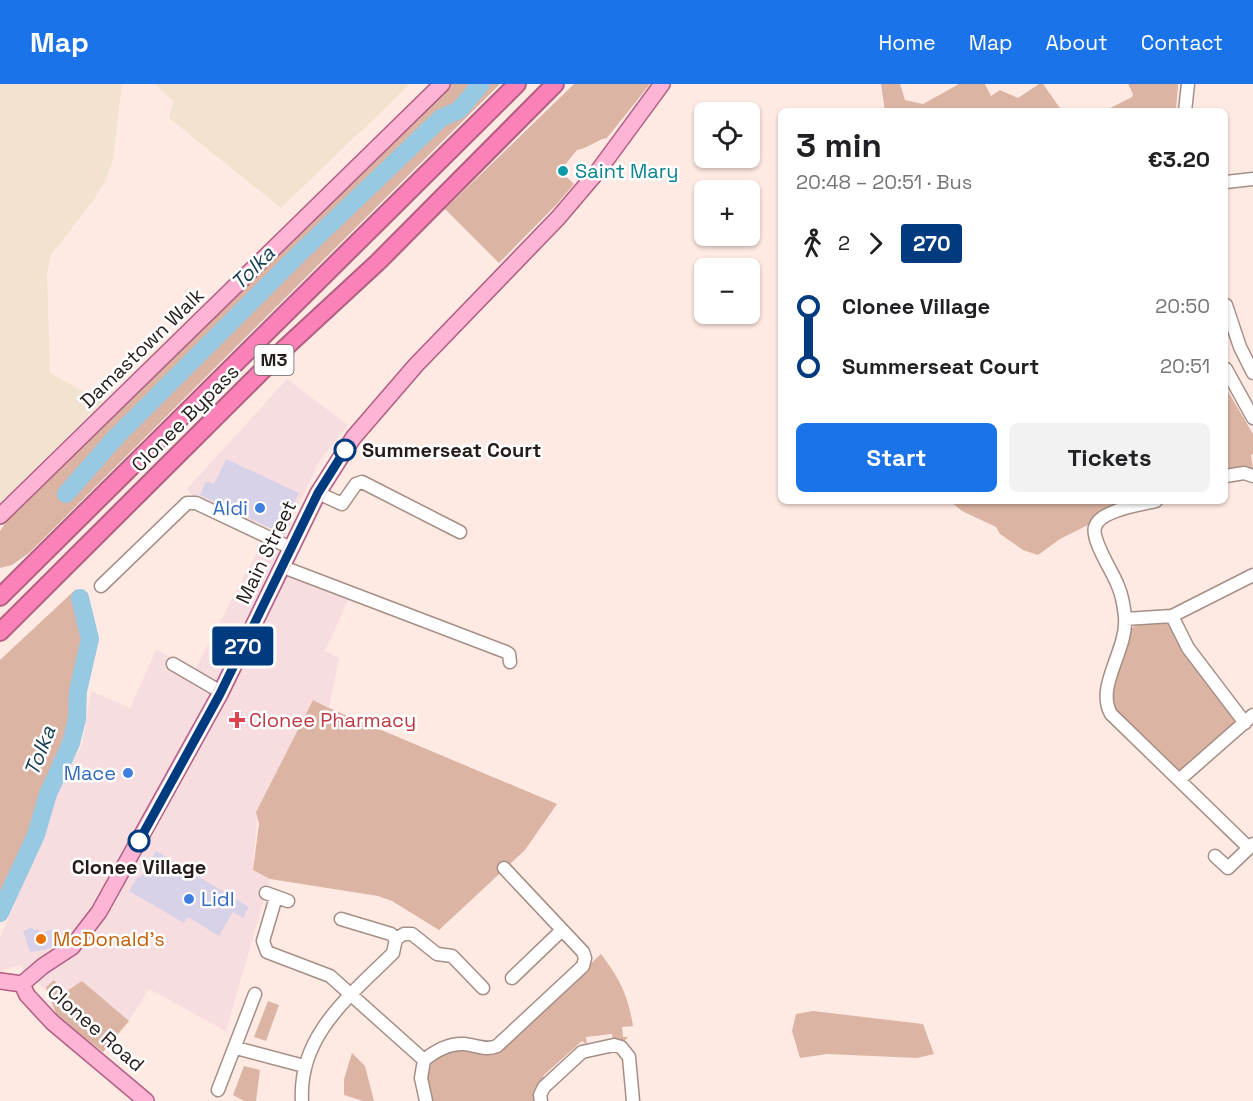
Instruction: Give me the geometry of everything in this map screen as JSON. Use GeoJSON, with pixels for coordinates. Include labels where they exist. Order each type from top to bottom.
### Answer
{"type":"FeatureCollection","features":[{"type":"Feature","properties":{"kind":"highway","name":"Clonee Bypass"},"geometry":{"type":"LineString","coordinates":[[0,597],[517,84]]}},
{"type":"Feature","properties":{"kind":"highway","name":"Clonee Bypass"},"geometry":{"type":"LineString","coordinates":[[0,632],[285,348],[386,254],[555,84]]}},
{"type":"Feature","properties":{"kind":"main road","name":"Damastown Walk"},"geometry":{"type":"LineString","coordinates":[[0,516],[442,84]]}},
{"type":"Feature","properties":{"kind":"main road","name":"Main Street"},"geometry":{"type":"LineString","coordinates":[[22,984],[72,947],[90,926],[113,889],[221,692],[318,493],[353,438],[388,394],[521,258],[598,171],[662,84]]}},
{"type":"Feature","properties":{"kind":"main road"},"geometry":{"type":"LineString","coordinates":[[0,981],[22,984]]}},
{"type":"Feature","properties":{"kind":"main road","name":"Clonee Road"},"geometry":{"type":"LineString","coordinates":[[22,984],[27,995],[52,1022],[146,1101]]}},
{"type":"Feature","properties":{"kind":"street"},"geometry":{"type":"LineString","coordinates":[[1185,108],[1188,84]]}},
{"type":"Feature","properties":{"kind":"street"},"geometry":{"type":"LineString","coordinates":[[1228,182],[1253,179]]}},
{"type":"Feature","properties":{"kind":"street"},"geometry":{"type":"LineString","coordinates":[[1228,312],[1240,347],[1253,373]]}},
{"type":"Feature","properties":{"kind":"street"},"geometry":{"type":"LineString","coordinates":[[1228,373],[1253,418]]}},
{"type":"Feature","properties":{"kind":"street"},"geometry":{"type":"LineString","coordinates":[[1228,476],[1244,473],[1253,476]]}},
{"type":"Feature","properties":{"kind":"street"},"geometry":{"type":"LineString","coordinates":[[318,493],[342,504],[356,484],[362,482],[460,532]]}},
{"type":"Feature","properties":{"kind":"street"},"geometry":{"type":"LineString","coordinates":[[101,586],[187,503],[196,503],[291,548]]}},
{"type":"Feature","properties":{"kind":"street"},"geometry":{"type":"LineString","coordinates":[[1144,504],[1104,516],[1095,526],[1097,542],[1119,586],[1125,619],[1121,651],[1106,692],[1106,705],[1118,720],[1179,780],[1251,846],[1228,868],[1215,856]]}},
{"type":"Feature","properties":{"kind":"street"},"geometry":{"type":"LineString","coordinates":[[283,567],[506,652],[510,657],[510,662]]}},
{"type":"Feature","properties":{"kind":"street"},"geometry":{"type":"LineString","coordinates":[[1125,619],[1172,616],[1253,575]]}},
{"type":"Feature","properties":{"kind":"street"},"geometry":{"type":"LineString","coordinates":[[1172,616],[1188,648],[1249,719],[1179,780]]}},
{"type":"Feature","properties":{"kind":"street"},"geometry":{"type":"LineString","coordinates":[[173,664],[221,692]]}},
{"type":"Feature","properties":{"kind":"street"},"geometry":{"type":"LineString","coordinates":[[426,1101],[421,1078],[424,1060],[441,1049],[456,1044],[488,1048],[497,1046],[583,966],[585,958],[577,946],[504,868]]}},
{"type":"Feature","properties":{"kind":"street"},"geometry":{"type":"LineString","coordinates":[[277,897],[264,941],[267,952],[326,974],[424,1060]]}},
{"type":"Feature","properties":{"kind":"street"},"geometry":{"type":"LineString","coordinates":[[341,919],[391,934],[396,939]]}},
{"type":"Feature","properties":{"kind":"street"},"geometry":{"type":"LineString","coordinates":[[512,978],[562,930]]}},
{"type":"Feature","properties":{"kind":"street"},"geometry":{"type":"LineString","coordinates":[[302,1101],[304,1066],[320,1030],[393,953],[396,939],[404,934],[412,934],[437,954],[452,956],[483,988]]}},
{"type":"Feature","properties":{"kind":"street"},"geometry":{"type":"LineString","coordinates":[[218,1090],[255,994]]}},
{"type":"Feature","properties":{"kind":"street"},"geometry":{"type":"LineString","coordinates":[[541,1101],[542,1089],[582,1052],[614,1045],[621,1047],[628,1057],[633,1101]]}},
{"type":"Feature","properties":{"kind":"street"},"geometry":{"type":"LineString","coordinates":[[236,1048],[304,1066]]}},
{"type":"Feature","properties":{"kind":"shaded area"},"geometry":{"type":"Polygon","coordinates":[[[0,84],[122,84],[113,159],[106,180],[51,255],[47,274],[50,373],[102,402],[0,503],[0,84]]]}},
{"type":"Feature","properties":{"kind":"shaded area"},"geometry":{"type":"Polygon","coordinates":[[[155,84],[410,84],[281,208],[169,118],[173,101],[155,84]]]}},
{"type":"Feature","properties":{"kind":"shaded area"},"geometry":{"type":"Polygon","coordinates":[[[451,84],[500,84],[29,553],[12,565],[0,568],[0,531],[9,518],[451,84]]]}},
{"type":"Feature","properties":{"kind":"shaded area"},"geometry":{"type":"Polygon","coordinates":[[[574,84],[650,84],[607,138],[577,150],[560,171],[574,184],[499,263],[445,209],[574,84]]]}},
{"type":"Feature","properties":{"kind":"shaded area"},"geometry":{"type":"Polygon","coordinates":[[[881,84],[900,84],[905,100],[923,104],[959,84],[985,84],[991,96],[1000,90],[1018,98],[1039,84],[1043,84],[1060,108],[885,108],[881,84]]]}},
{"type":"Feature","properties":{"kind":"shaded area"},"geometry":{"type":"Polygon","coordinates":[[[1128,84],[1178,84],[1176,108],[1110,108],[1132,97],[1133,94],[1128,84]]]}},
{"type":"Feature","properties":{"kind":"shaded area"},"geometry":{"type":"Polygon","coordinates":[[[287,379],[348,425],[318,463],[285,535],[193,496],[187,489],[287,379]]]}},
{"type":"Feature","properties":{"kind":"shaded area"},"geometry":{"type":"Polygon","coordinates":[[[1228,391],[1253,434],[1253,454],[1251,455],[1253,469],[1228,471],[1228,391]]]}},
{"type":"Feature","properties":{"kind":"shaded area"},"geometry":{"type":"Polygon","coordinates":[[[954,504],[1126,504],[1102,510],[1088,525],[1060,539],[1038,555],[1023,550],[1000,534],[996,527],[962,511],[954,504]]]}},
{"type":"Feature","properties":{"kind":"shaded area"},"geometry":{"type":"Polygon","coordinates":[[[261,544],[283,554],[276,571],[349,599],[325,651],[339,658],[329,708],[313,700],[255,813],[257,815],[253,869],[270,879],[226,1031],[149,989],[129,1021],[102,1053],[53,1013],[45,990],[19,965],[0,972],[0,938],[48,825],[50,801],[82,745],[91,691],[130,708],[156,650],[195,669],[261,544]]]}},
{"type":"Feature","properties":{"kind":"shaded area"},"geometry":{"type":"Polygon","coordinates":[[[76,589],[87,641],[69,742],[46,792],[32,839],[0,901],[0,660],[76,589]]]}},
{"type":"Feature","properties":{"kind":"shaded area"},"geometry":{"type":"Polygon","coordinates":[[[1166,622],[1171,625],[1196,668],[1235,719],[1235,725],[1185,769],[1179,771],[1171,767],[1112,706],[1110,695],[1125,654],[1131,629],[1136,625],[1166,622]]]}},
{"type":"Feature","properties":{"kind":"shaded area"},"geometry":{"type":"Polygon","coordinates":[[[313,700],[557,804],[525,850],[439,930],[392,901],[378,896],[270,879],[253,870],[259,824],[256,812],[313,700]]]}},
{"type":"Feature","properties":{"kind":"shaded area"},"geometry":{"type":"Polygon","coordinates":[[[601,954],[618,980],[629,1005],[633,1026],[622,1027],[623,1037],[628,1037],[623,1043],[613,1041],[612,1034],[586,1037],[587,1045],[582,1041],[543,1076],[546,1079],[536,1101],[432,1101],[427,1082],[431,1065],[436,1058],[452,1050],[484,1054],[496,1052],[601,954]]]}},
{"type":"Feature","properties":{"kind":"shaded area"},"geometry":{"type":"Polygon","coordinates":[[[54,980],[64,993],[82,981],[129,1021],[103,1052],[57,1016],[46,987],[54,980]]]}},
{"type":"Feature","properties":{"kind":"shaded area"},"geometry":{"type":"Polygon","coordinates":[[[268,1001],[279,1005],[266,1041],[254,1037],[268,1001]]]}},
{"type":"Feature","properties":{"kind":"shaded area"},"geometry":{"type":"Polygon","coordinates":[[[813,1011],[923,1024],[934,1054],[917,1058],[827,1054],[800,1058],[792,1031],[796,1014],[813,1011]]]}},
{"type":"Feature","properties":{"kind":"shaded area"},"geometry":{"type":"Polygon","coordinates":[[[352,1053],[365,1066],[374,1101],[363,1101],[344,1095],[344,1079],[352,1053]]]}},
{"type":"Feature","properties":{"kind":"shaded area"},"geometry":{"type":"Polygon","coordinates":[[[244,1066],[260,1070],[256,1101],[244,1101],[233,1095],[244,1066]]]}},
{"type":"Feature","properties":{"kind":"building","name":"Aldi"},"geometry":{"type":"Polygon","coordinates":[[[226,459],[299,493],[285,522],[290,524],[285,535],[200,495],[206,481],[214,484],[226,459]]]}},
{"type":"Feature","properties":{"kind":"building","name":"Lidl"},"geometry":{"type":"Polygon","coordinates":[[[156,851],[249,907],[243,918],[233,912],[219,936],[188,917],[184,923],[129,891],[138,876],[140,878],[156,851]]]}},
{"type":"Feature","properties":{"kind":"building","name":"McDonald’s"},"geometry":{"type":"Polygon","coordinates":[[[32,927],[34,930],[38,929],[40,934],[52,929],[59,944],[45,950],[30,952],[23,931],[32,927]]]}},
{"type":"Feature","properties":{"kind":"waterway","name":"Tolka"},"geometry":{"type":"LineString","coordinates":[[66,494],[115,438],[301,252],[441,118],[459,110],[481,84]]}},
{"type":"Feature","properties":{"kind":"waterway","name":"Tolka"},"geometry":{"type":"LineString","coordinates":[[0,913],[36,835],[48,794],[71,743],[77,719],[78,691],[90,639],[80,598]]}},
{"type":"Feature","properties":{"kind":"bus line","name":"270"},"geometry":{"type":"LineString","coordinates":[[139,841],[220,694],[318,493],[345,450]]}},
{"type":"Feature","properties":{"kind":"place","name":"Saint Mary"},"geometry":{"type":"Point","coordinates":[563,171]}},
{"type":"Feature","properties":{"kind":"place","name":"Summerseat Court"},"geometry":{"type":"Point","coordinates":[345,450]}},
{"type":"Feature","properties":{"kind":"place","name":"Aldi"},"geometry":{"type":"Point","coordinates":[260,508]}},
{"type":"Feature","properties":{"kind":"place","name":"Clonee Pharmacy"},"geometry":{"type":"Point","coordinates":[237,720]}},
{"type":"Feature","properties":{"kind":"place","name":"Mace"},"geometry":{"type":"Point","coordinates":[128,773]}},
{"type":"Feature","properties":{"kind":"place","name":"Clonee Village"},"geometry":{"type":"Point","coordinates":[139,841]}},
{"type":"Feature","properties":{"kind":"place","name":"Lidl"},"geometry":{"type":"Point","coordinates":[189,899]}},
{"type":"Feature","properties":{"kind":"place","name":"McDonald’s"},"geometry":{"type":"Point","coordinates":[41,939]}}]}
